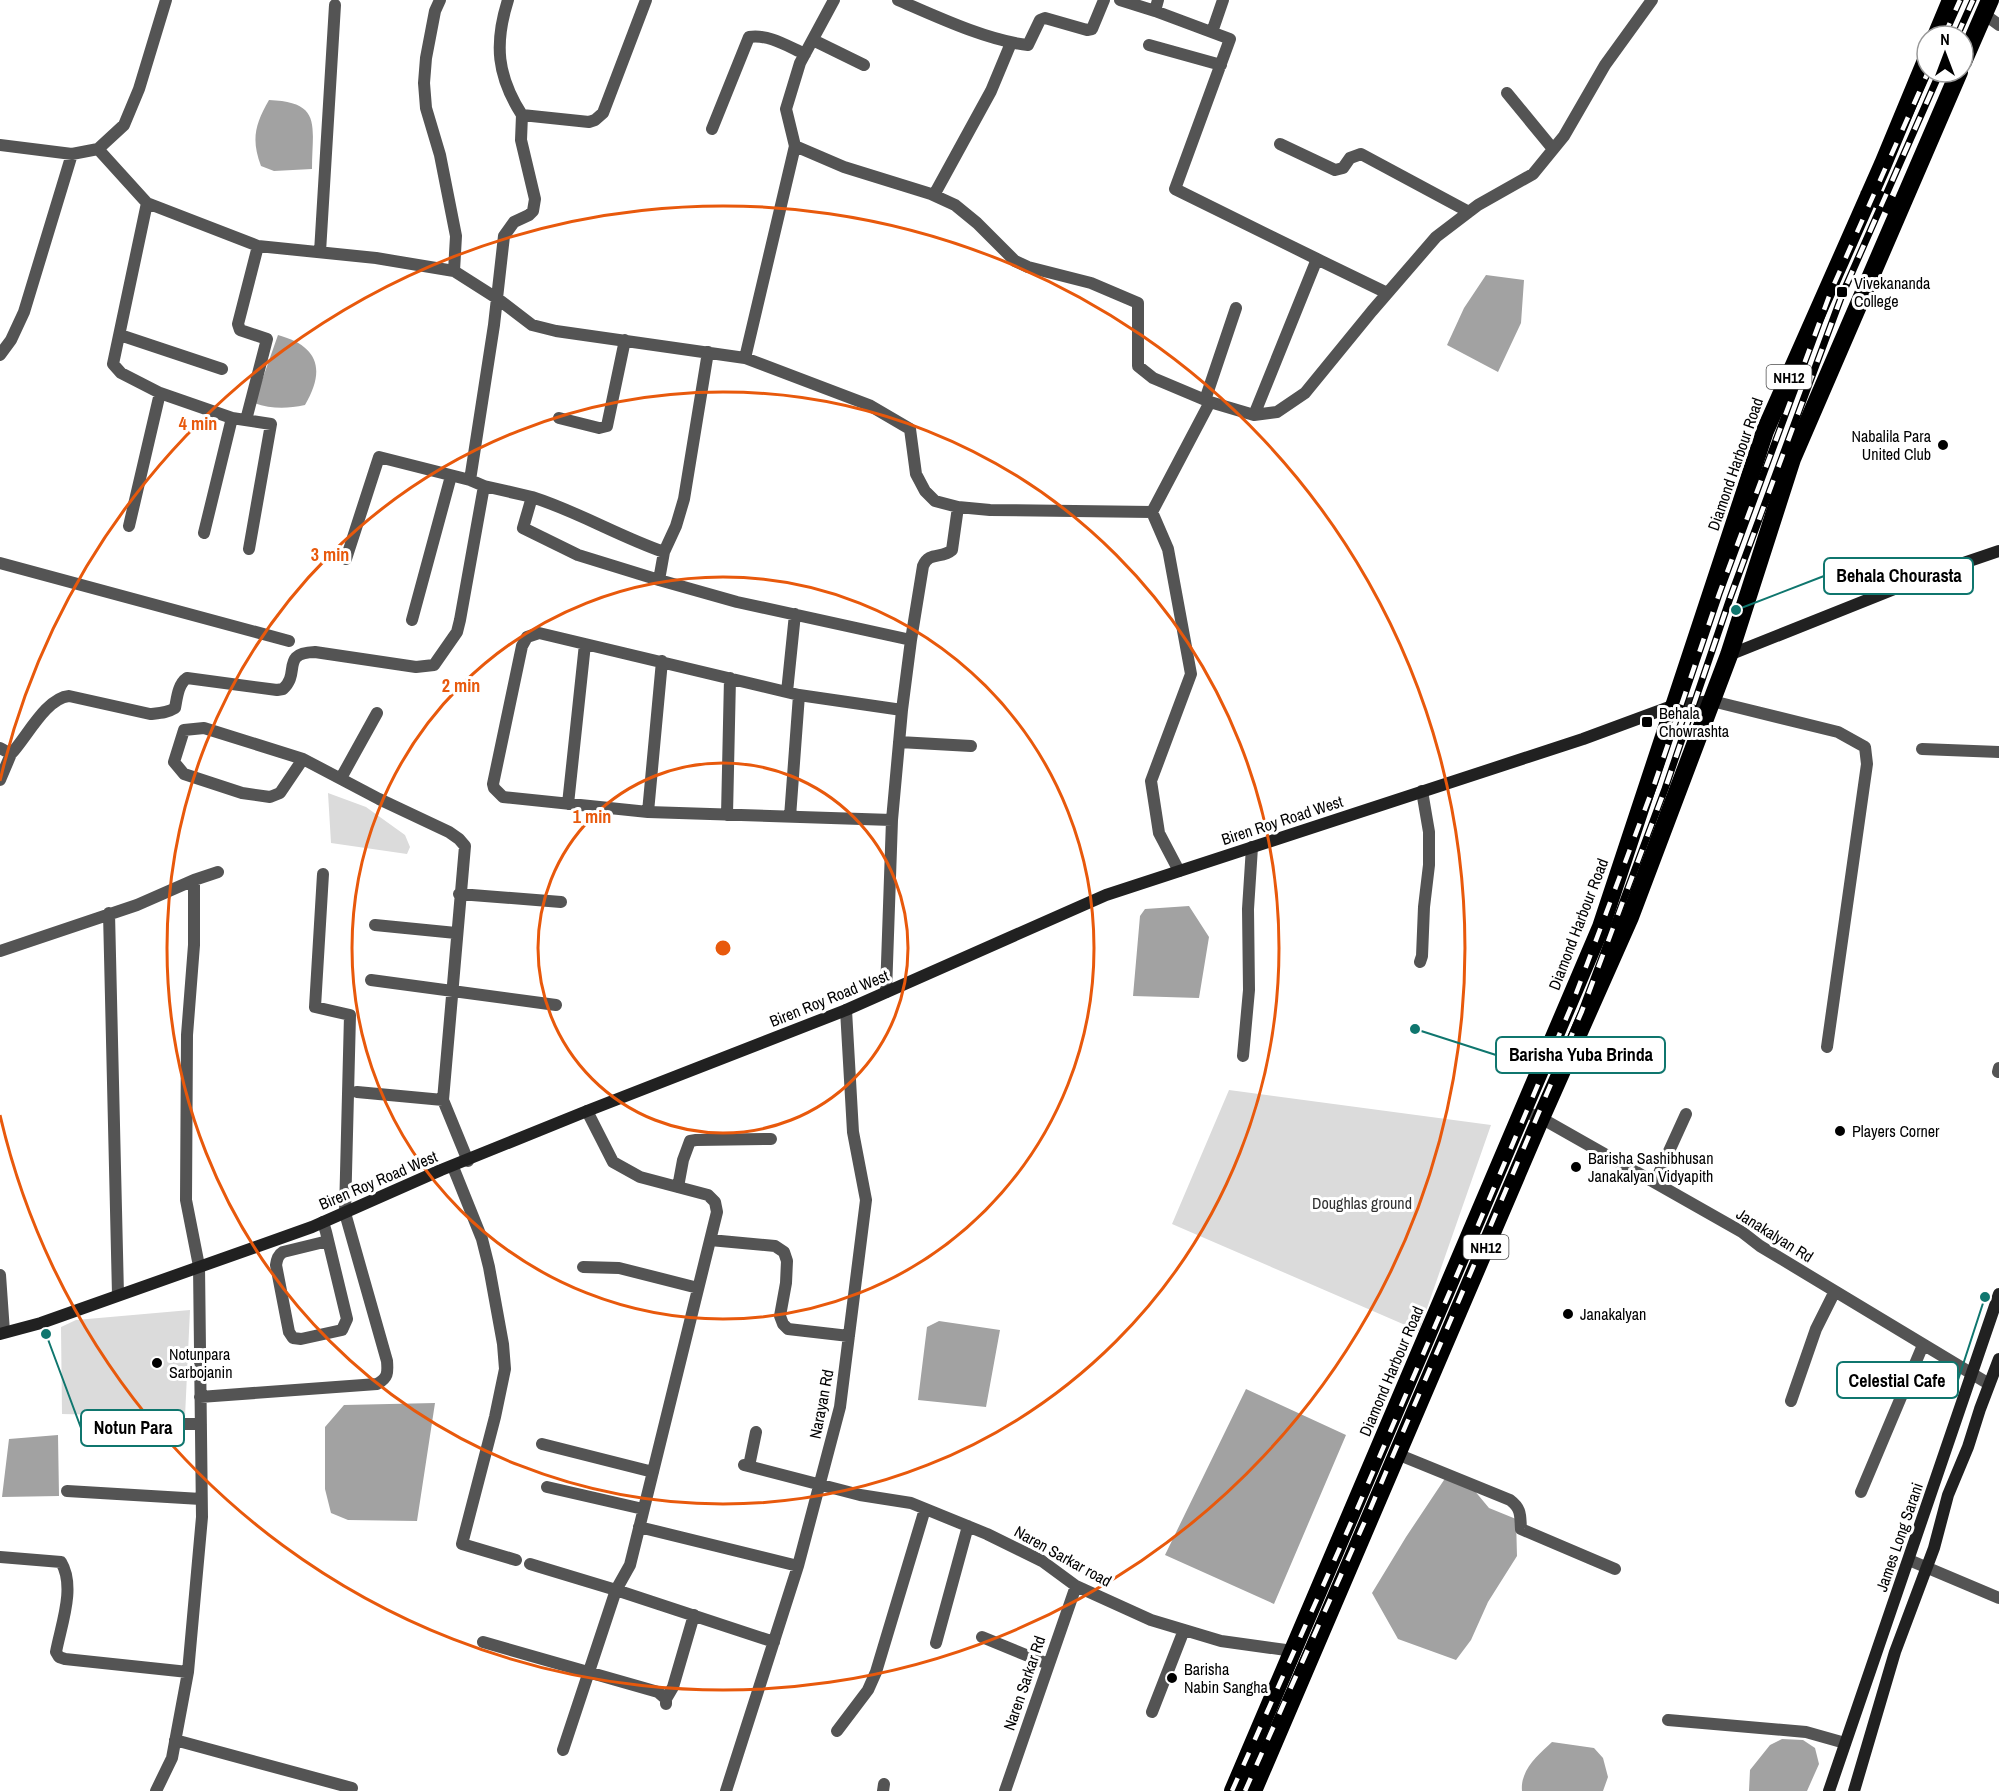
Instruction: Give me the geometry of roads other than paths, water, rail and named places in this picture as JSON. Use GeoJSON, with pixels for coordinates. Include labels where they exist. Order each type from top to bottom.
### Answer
{"type":"FeatureCollection","features":[{"type":"Feature","properties":{"kind":"highway"},"geometry":{"type":"LineString","coordinates":[[1941,24],[1951,0]]}},
{"type":"Feature","properties":{"kind":"highway"},"geometry":{"type":"LineString","coordinates":[[1975,34],[1987,7]]}},
{"type":"Feature","properties":{"kind":"highway","name":"Diamond Harbour Road"},"geometry":{"type":"LineString","coordinates":[[1233,1791],[1601,927],[1765,431],[1916,84]]}},
{"type":"Feature","properties":{"kind":"highway","name":"NH12"},"geometry":{"type":"LineString","coordinates":[[1253,1791],[1635,902],[1729,655],[1792,459],[1954,84]]}},
{"type":"Feature","properties":{"kind":"highway"},"geometry":{"type":"LineString","coordinates":[[1869,195],[1899,209]]}},
{"type":"Feature","properties":{"kind":"highway"},"geometry":{"type":"LineString","coordinates":[[1612,893],[1635,902]]}},
{"type":"Feature","properties":{"kind":"main road"},"geometry":{"type":"LineString","coordinates":[[1729,655],[1937,572],[1999,551]]}},
{"type":"Feature","properties":{"kind":"main road","name":"Biren Roy Road West"},"geometry":{"type":"LineString","coordinates":[[2,1333],[41,1323],[323,1222],[587,1111],[846,1010],[1106,895],[1594,735],[1675,705],[1712,701]]}},
{"type":"Feature","properties":{"kind":"main road","name":"James Long Sarani"},"geometry":{"type":"LineString","coordinates":[[1829,1791],[1999,1294]]}},
{"type":"Feature","properties":{"kind":"main road"},"geometry":{"type":"LineString","coordinates":[[1854,1791],[1895,1652],[1934,1548],[1948,1495],[1968,1447],[1999,1359]]}},
{"type":"Feature","properties":{"kind":"street"},"geometry":{"type":"LineString","coordinates":[[0,145],[72,154],[98,149],[124,125],[139,89],[166,0]]}},
{"type":"Feature","properties":{"kind":"street"},"geometry":{"type":"LineString","coordinates":[[440,0],[435,11],[424,83],[426,108],[440,155],[456,236],[454,271]]}},
{"type":"Feature","properties":{"kind":"street"},"geometry":{"type":"LineString","coordinates":[[470,480],[498,299],[506,230],[514,222],[533,211],[535,200],[521,140],[522,115],[513,101],[499,61],[499,41],[508,0]]}},
{"type":"Feature","properties":{"kind":"street"},"geometry":{"type":"LineString","coordinates":[[522,115],[589,122],[603,114],[646,0]]}},
{"type":"Feature","properties":{"kind":"street"},"geometry":{"type":"LineString","coordinates":[[745,358],[795,146],[786,109],[800,63],[834,0]]}},
{"type":"Feature","properties":{"kind":"street"},"geometry":{"type":"LineString","coordinates":[[898,0],[938,18],[1011,43],[1028,45],[1040,20],[1045,18],[1087,30],[1092,28],[1104,0]]}},
{"type":"Feature","properties":{"kind":"street"},"geometry":{"type":"LineString","coordinates":[[1120,0],[1157,6],[1230,39],[1175,189],[1388,293]]}},
{"type":"Feature","properties":{"kind":"street"},"geometry":{"type":"LineString","coordinates":[[1212,32],[1223,0]]}},
{"type":"Feature","properties":{"kind":"street"},"geometry":{"type":"LineString","coordinates":[[795,146],[844,167],[934,195],[955,205],[977,223],[1015,261],[1028,267],[1091,283],[1138,303],[1138,366],[1154,378],[1208,401],[1254,415],[1277,412],[1305,393],[1436,237],[1469,212],[1533,174],[1564,136],[1605,65],[1653,0]]}},
{"type":"Feature","properties":{"kind":"street"},"geometry":{"type":"LineString","coordinates":[[320,252],[335,5]]}},
{"type":"Feature","properties":{"kind":"street"},"geometry":{"type":"LineString","coordinates":[[1987,7],[1999,25]]}},
{"type":"Feature","properties":{"kind":"street"},"geometry":{"type":"LineString","coordinates":[[712,129],[749,37],[768,38],[805,54]]}},
{"type":"Feature","properties":{"kind":"street"},"geometry":{"type":"LineString","coordinates":[[813,40],[864,66]]}},
{"type":"Feature","properties":{"kind":"street"},"geometry":{"type":"LineString","coordinates":[[934,195],[991,91],[1011,43]]}},
{"type":"Feature","properties":{"kind":"street"},"geometry":{"type":"LineString","coordinates":[[1149,45],[1221,65]]}},
{"type":"Feature","properties":{"kind":"street"},"geometry":{"type":"LineString","coordinates":[[1507,93],[1553,149]]}},
{"type":"Feature","properties":{"kind":"street"},"geometry":{"type":"LineString","coordinates":[[1280,144],[1335,170],[1343,168],[1350,158],[1361,154],[1469,212]]}},
{"type":"Feature","properties":{"kind":"street"},"geometry":{"type":"LineString","coordinates":[[98,149],[147,202],[258,246],[376,258],[454,271],[498,299],[532,325],[556,331],[745,358],[869,405],[910,429],[916,474],[924,491],[935,501],[958,507],[990,510],[1152,512]]}},
{"type":"Feature","properties":{"kind":"street"},"geometry":{"type":"LineString","coordinates":[[0,355],[6,338],[24,312],[72,154]]}},
{"type":"Feature","properties":{"kind":"street"},"geometry":{"type":"LineString","coordinates":[[147,202],[114,358],[115,367],[121,373],[160,393],[232,418],[271,424],[249,549]]}},
{"type":"Feature","properties":{"kind":"street"},"geometry":{"type":"LineString","coordinates":[[246,420],[267,339],[240,330],[238,324],[258,246]]}},
{"type":"Feature","properties":{"kind":"street"},"geometry":{"type":"LineString","coordinates":[[1254,415],[1317,259]]}},
{"type":"Feature","properties":{"kind":"street"},"geometry":{"type":"LineString","coordinates":[[1152,512],[1208,401],[1236,308]]}},
{"type":"Feature","properties":{"kind":"street"},"geometry":{"type":"LineString","coordinates":[[120,336],[222,369]]}},
{"type":"Feature","properties":{"kind":"street"},"geometry":{"type":"LineString","coordinates":[[559,418],[599,428],[607,426],[625,340]]}},
{"type":"Feature","properties":{"kind":"street"},"geometry":{"type":"LineString","coordinates":[[659,580],[664,552],[676,526],[684,499],[708,352]]}},
{"type":"Feature","properties":{"kind":"street"},"geometry":{"type":"LineString","coordinates":[[129,526],[160,393]]}},
{"type":"Feature","properties":{"kind":"street"},"geometry":{"type":"LineString","coordinates":[[204,533],[232,418]]}},
{"type":"Feature","properties":{"kind":"street"},"geometry":{"type":"LineString","coordinates":[[346,559],[379,457],[566,507],[633,541],[664,552]]}},
{"type":"Feature","properties":{"kind":"street"},"geometry":{"type":"LineString","coordinates":[[412,620],[451,476]]}},
{"type":"Feature","properties":{"kind":"street"},"geometry":{"type":"LineString","coordinates":[[0,780],[6,751],[60,697],[69,696],[150,714],[162,713],[175,708],[180,686],[187,678],[284,689],[291,679],[293,660],[303,652],[416,667],[434,665],[457,632],[484,486]]}},
{"type":"Feature","properties":{"kind":"street"},"geometry":{"type":"LineString","coordinates":[[532,497],[523,528],[578,555],[737,602],[911,640]]}},
{"type":"Feature","properties":{"kind":"street"},"geometry":{"type":"LineString","coordinates":[[886,993],[892,820],[911,640],[923,566],[931,556],[944,555],[952,550],[958,507]]}},
{"type":"Feature","properties":{"kind":"street"},"geometry":{"type":"LineString","coordinates":[[1152,512],[1168,549],[1191,674],[1151,781],[1159,833],[1179,871]]}},
{"type":"Feature","properties":{"kind":"street"},"geometry":{"type":"LineString","coordinates":[[0,563],[289,641]]}},
{"type":"Feature","properties":{"kind":"street"},"geometry":{"type":"LineString","coordinates":[[790,817],[795,614]]}},
{"type":"Feature","properties":{"kind":"street"},"geometry":{"type":"LineString","coordinates":[[892,820],[648,812],[503,797],[493,784],[522,646],[527,637],[539,633],[793,693],[902,710]]}},
{"type":"Feature","properties":{"kind":"street"},"geometry":{"type":"LineString","coordinates":[[568,804],[585,644]]}},
{"type":"Feature","properties":{"kind":"street"},"geometry":{"type":"LineString","coordinates":[[648,812],[662,661]]}},
{"type":"Feature","properties":{"kind":"street"},"geometry":{"type":"LineString","coordinates":[[727,815],[730,678]]}},
{"type":"Feature","properties":{"kind":"street"},"geometry":{"type":"LineString","coordinates":[[1712,701],[1838,732],[1865,747],[1867,764],[1827,1047]]}},
{"type":"Feature","properties":{"kind":"street"},"geometry":{"type":"LineString","coordinates":[[341,778],[377,713]]}},
{"type":"Feature","properties":{"kind":"street"},"geometry":{"type":"LineString","coordinates":[[303,759],[280,793],[270,797],[242,793],[184,774],[174,762],[184,730],[204,728],[303,759],[379,800],[459,838],[465,846],[442,1100],[468,1161]]}},
{"type":"Feature","properties":{"kind":"street"},"geometry":{"type":"LineString","coordinates":[[899,742],[971,746]]}},
{"type":"Feature","properties":{"kind":"street"},"geometry":{"type":"LineString","coordinates":[[1922,749],[1999,752]]}},
{"type":"Feature","properties":{"kind":"street"},"geometry":{"type":"LineString","coordinates":[[1420,962],[1429,865],[1429,832],[1422,791]]}},
{"type":"Feature","properties":{"kind":"street"},"geometry":{"type":"LineString","coordinates":[[1243,1056],[1249,990],[1248,909],[1252,847]]}},
{"type":"Feature","properties":{"kind":"street"},"geometry":{"type":"LineString","coordinates":[[0,951],[137,905],[218,872]]}},
{"type":"Feature","properties":{"kind":"street"},"geometry":{"type":"LineString","coordinates":[[200,1397],[377,1384],[385,1380],[388,1373],[387,1361],[345,1213],[350,1015],[315,1007],[323,874]]}},
{"type":"Feature","properties":{"kind":"street"},"geometry":{"type":"LineString","coordinates":[[156,1791],[172,1758],[188,1672],[202,1516],[199,1266],[186,1200],[187,1035],[194,945],[195,880]]}},
{"type":"Feature","properties":{"kind":"street"},"geometry":{"type":"LineString","coordinates":[[459,894],[561,902]]}},
{"type":"Feature","properties":{"kind":"street"},"geometry":{"type":"LineString","coordinates":[[109,914],[118,1294]]}},
{"type":"Feature","properties":{"kind":"street"},"geometry":{"type":"LineString","coordinates":[[375,925],[456,933]]}},
{"type":"Feature","properties":{"kind":"street"},"geometry":{"type":"LineString","coordinates":[[371,980],[556,1005]]}},
{"type":"Feature","properties":{"kind":"street","name":"Narayan Rd"},"geometry":{"type":"LineString","coordinates":[[726,1791],[798,1566],[840,1407],[866,1200],[854,1132],[846,1010]]}},
{"type":"Feature","properties":{"kind":"street"},"geometry":{"type":"LineString","coordinates":[[357,1092],[442,1100]]}},
{"type":"Feature","properties":{"kind":"street"},"geometry":{"type":"LineString","coordinates":[[563,1750],[616,1590],[630,1565],[717,1212],[715,1202],[708,1195],[640,1176],[613,1162],[587,1111]]}},
{"type":"Feature","properties":{"kind":"street","name":"Janakalyan Rd"},"geometry":{"type":"LineString","coordinates":[[1523,1111],[1541,1118],[1742,1232],[1989,1384]]}},
{"type":"Feature","properties":{"kind":"street"},"geometry":{"type":"LineString","coordinates":[[1655,1182],[1686,1114]]}},
{"type":"Feature","properties":{"kind":"street"},"geometry":{"type":"LineString","coordinates":[[678,1187],[683,1160],[690,1141],[771,1139]]}},
{"type":"Feature","properties":{"kind":"street"},"geometry":{"type":"LineString","coordinates":[[453,1167],[482,1239],[503,1344],[505,1369],[462,1544],[516,1560]]}},
{"type":"Feature","properties":{"kind":"street"},"geometry":{"type":"LineString","coordinates":[[323,1222],[328,1241],[347,1319],[342,1330],[301,1340],[293,1338],[289,1332],[276,1265],[277,1259],[283,1252],[328,1241]]}},
{"type":"Feature","properties":{"kind":"street"},"geometry":{"type":"LineString","coordinates":[[710,1240],[775,1246],[784,1252],[787,1261],[780,1316],[783,1324],[788,1329],[849,1336]]}},
{"type":"Feature","properties":{"kind":"street"},"geometry":{"type":"LineString","coordinates":[[583,1267],[618,1268],[698,1288]]}},
{"type":"Feature","properties":{"kind":"street"},"geometry":{"type":"LineString","coordinates":[[0,1275],[2,1333]]}},
{"type":"Feature","properties":{"kind":"street"},"geometry":{"type":"LineString","coordinates":[[1791,1401],[1816,1329],[1835,1291]]}},
{"type":"Feature","properties":{"kind":"street"},"geometry":{"type":"LineString","coordinates":[[1861,1492],[1923,1345]]}},
{"type":"Feature","properties":{"kind":"street"},"geometry":{"type":"LineString","coordinates":[[123,1424],[201,1424]]}},
{"type":"Feature","properties":{"kind":"street","name":"Naren Sarkar road"},"geometry":{"type":"LineString","coordinates":[[756,1432],[747,1466],[860,1495],[911,1503],[968,1526],[1042,1561],[1076,1586],[1151,1620],[1221,1641],[1293,1650]]}},
{"type":"Feature","properties":{"kind":"street"},"geometry":{"type":"LineString","coordinates":[[542,1444],[653,1472]]}},
{"type":"Feature","properties":{"kind":"street"},"geometry":{"type":"LineString","coordinates":[[1397,1454],[1510,1500],[1521,1514],[1521,1529],[1615,1569]]}},
{"type":"Feature","properties":{"kind":"street"},"geometry":{"type":"LineString","coordinates":[[547,1487],[643,1509]]}},
{"type":"Feature","properties":{"kind":"street"},"geometry":{"type":"LineString","coordinates":[[67,1491],[201,1499]]}},
{"type":"Feature","properties":{"kind":"street"},"geometry":{"type":"LineString","coordinates":[[837,1731],[867,1690],[876,1672],[926,1509]]}},
{"type":"Feature","properties":{"kind":"street"},"geometry":{"type":"LineString","coordinates":[[936,1643],[968,1526]]}},
{"type":"Feature","properties":{"kind":"street"},"geometry":{"type":"LineString","coordinates":[[639,1527],[798,1566]]}},
{"type":"Feature","properties":{"kind":"street"},"geometry":{"type":"LineString","coordinates":[[0,1557],[61,1562],[67,1571],[69,1583],[56,1652],[59,1657],[188,1672]]}},
{"type":"Feature","properties":{"kind":"street"},"geometry":{"type":"LineString","coordinates":[[1909,1560],[1999,1598]]}},
{"type":"Feature","properties":{"kind":"street"},"geometry":{"type":"LineString","coordinates":[[530,1564],[774,1642]]}},
{"type":"Feature","properties":{"kind":"street","name":"Naren Sarkar Rd"},"geometry":{"type":"LineString","coordinates":[[1005,1791],[1076,1586]]}},
{"type":"Feature","properties":{"kind":"street"},"geometry":{"type":"LineString","coordinates":[[483,1642],[658,1692],[666,1701],[673,1687],[694,1615]]}},
{"type":"Feature","properties":{"kind":"street"},"geometry":{"type":"LineString","coordinates":[[1152,1712],[1184,1630]]}},
{"type":"Feature","properties":{"kind":"street"},"geometry":{"type":"LineString","coordinates":[[982,1637],[1048,1664]]}},
{"type":"Feature","properties":{"kind":"street"},"geometry":{"type":"LineString","coordinates":[[1668,1720],[1806,1732],[1845,1743]]}},
{"type":"Feature","properties":{"kind":"street"},"geometry":{"type":"LineString","coordinates":[[175,1740],[352,1788]]}},
{"type":"Feature","properties":{"kind":"railway"},"geometry":{"type":"LineString","coordinates":[[1949,24],[1960,0]]}},
{"type":"Feature","properties":{"kind":"railway"},"geometry":{"type":"LineString","coordinates":[[1962,24],[1973,0]]}},
{"type":"Feature","properties":{"kind":"railway"},"geometry":{"type":"LineString","coordinates":[[1232,1791],[1358,1507],[1571,1007],[1654,785],[1719,594],[1831,291],[1923,84]]}},
{"type":"Feature","properties":{"kind":"railway"},"geometry":{"type":"LineString","coordinates":[[1245,1791],[1369,1512],[1582,1011],[1665,789],[1730,598],[1842,295],[1935,84]]}},
{"type":"Feature","properties":{"kind":"place","name":"Vivekananda College"},"geometry":{"type":"Point","coordinates":[1842,292]}},
{"type":"Feature","properties":{"kind":"place","name":"Nabalila Para United Club"},"geometry":{"type":"Point","coordinates":[1943,445]}},
{"type":"Feature","properties":{"kind":"place","name":"Behala Chourasta"},"geometry":{"type":"Point","coordinates":[1736,610]}},
{"type":"Feature","properties":{"kind":"place","name":"Behala Chowrashta"},"geometry":{"type":"Point","coordinates":[1647,722]}},
{"type":"Feature","properties":{"kind":"place","name":"Barisha Yuba Brinda"},"geometry":{"type":"Point","coordinates":[1415,1029]}},
{"type":"Feature","properties":{"kind":"place","name":"Players Corner"},"geometry":{"type":"Point","coordinates":[1840,1131]}},
{"type":"Feature","properties":{"kind":"place","name":"Barisha Sashibhusan Janakalyan Vidyapith"},"geometry":{"type":"Point","coordinates":[1576,1167]}},
{"type":"Feature","properties":{"kind":"place","name":"Celestial Cafe"},"geometry":{"type":"Point","coordinates":[1985,1297]}},
{"type":"Feature","properties":{"kind":"place","name":"Janakalyan"},"geometry":{"type":"Point","coordinates":[1568,1314]}},
{"type":"Feature","properties":{"kind":"place","name":"Notun Para"},"geometry":{"type":"Point","coordinates":[46,1334]}},
{"type":"Feature","properties":{"kind":"place","name":"Notunpara Sarbojanin"},"geometry":{"type":"Point","coordinates":[157,1363]}},
{"type":"Feature","properties":{"kind":"place","name":"Barisha Nabin Sangha"},"geometry":{"type":"Point","coordinates":[1172,1678]}},
{"type":"Feature","properties":{"kind":"park label","name":"Doughlas ground"},"geometry":{"type":"Point","coordinates":[1362,1203]}}]}
